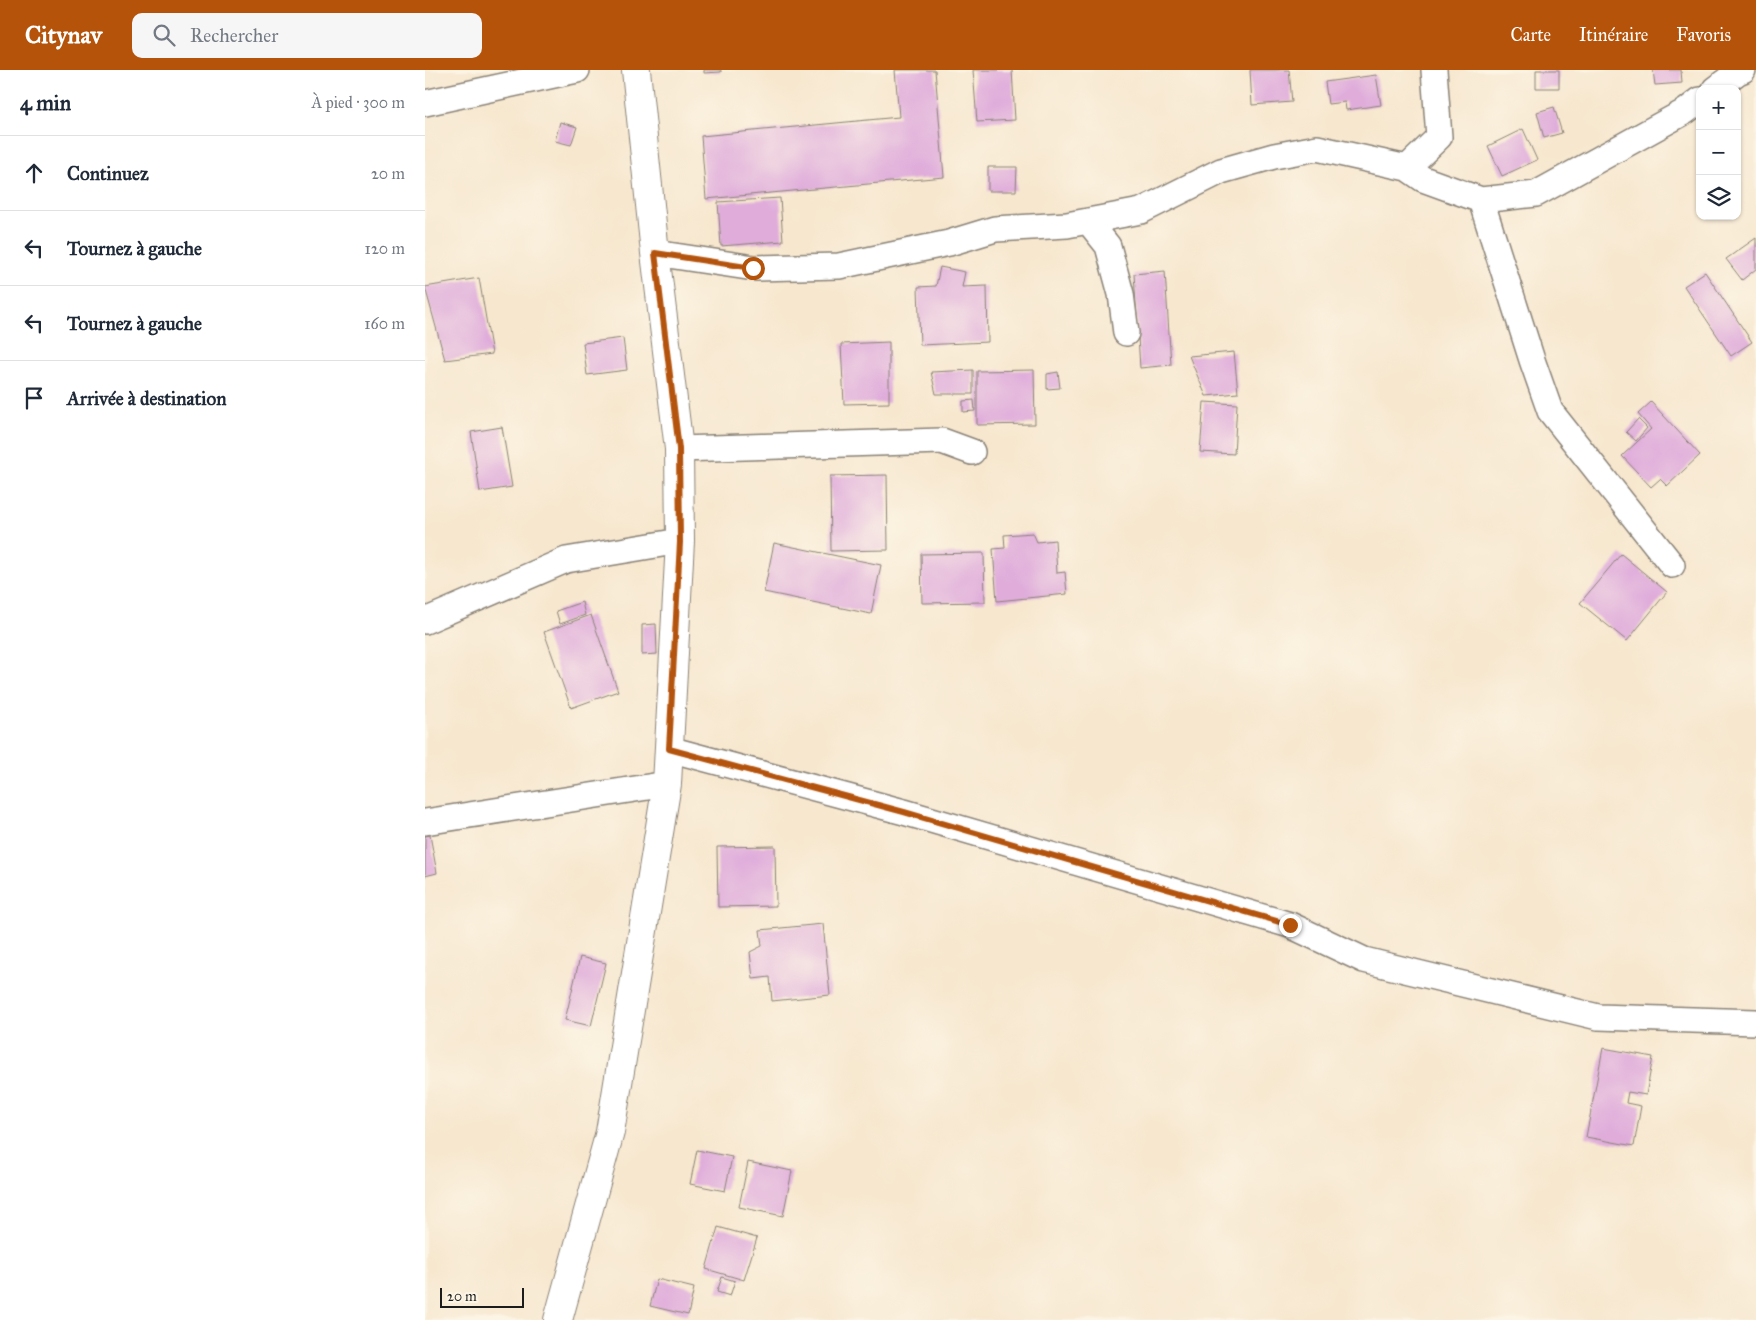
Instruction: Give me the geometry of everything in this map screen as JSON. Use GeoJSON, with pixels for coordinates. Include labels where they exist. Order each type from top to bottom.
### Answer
{"type":"FeatureCollection","features":[{"type":"Feature","properties":{"kind":"street"},"geometry":{"type":"LineString","coordinates":[[425,103],[577,70]]}},
{"type":"Feature","properties":{"kind":"street"},"geometry":{"type":"LineString","coordinates":[[558,1320],[610,1132],[667,784],[680,542],[679,449],[655,253],[636,70]]}},
{"type":"Feature","properties":{"kind":"street"},"geometry":{"type":"LineString","coordinates":[[1407,168],[1439,137],[1434,70]]}},
{"type":"Feature","properties":{"kind":"street"},"geometry":{"type":"LineString","coordinates":[[1720,85],[1743,70]]}},
{"type":"Feature","properties":{"kind":"street"},"geometry":{"type":"LineString","coordinates":[[655,253],[753,268],[839,266],[949,244],[995,229],[1067,225],[1141,211],[1221,171],[1274,156],[1317,148],[1407,168],[1423,179],[1481,200],[1536,194],[1686,111],[1696,103]]}},
{"type":"Feature","properties":{"kind":"street"},"geometry":{"type":"LineString","coordinates":[[1481,200],[1550,411],[1672,565]]}},
{"type":"Feature","properties":{"kind":"street"},"geometry":{"type":"LineString","coordinates":[[1088,221],[1108,246],[1121,294],[1125,333]]}},
{"type":"Feature","properties":{"kind":"street"},"geometry":{"type":"LineString","coordinates":[[679,449],[941,441],[973,452]]}},
{"type":"Feature","properties":{"kind":"street"},"geometry":{"type":"LineString","coordinates":[[425,621],[566,560],[680,542]]}},
{"type":"Feature","properties":{"kind":"street"},"geometry":{"type":"LineString","coordinates":[[669,749],[904,812],[1290,925],[1364,960],[1598,1017],[1756,1022]]}},
{"type":"Feature","properties":{"kind":"street"},"geometry":{"type":"LineString","coordinates":[[425,822],[667,784]]}},
{"type":"Feature","properties":{"kind":"building"},"geometry":{"type":"Polygon","coordinates":[[[704,70],[721,70],[721,72],[704,73],[704,70]]]}},
{"type":"Feature","properties":{"kind":"building"},"geometry":{"type":"Polygon","coordinates":[[[895,70],[935,70],[944,177],[706,199],[701,136],[899,117],[895,70]]]}},
{"type":"Feature","properties":{"kind":"building"},"geometry":{"type":"Polygon","coordinates":[[[973,70],[1012,70],[1015,120],[977,122],[973,70]]]}},
{"type":"Feature","properties":{"kind":"building"},"geometry":{"type":"Polygon","coordinates":[[[1250,70],[1289,70],[1292,102],[1252,105],[1250,70]]]}},
{"type":"Feature","properties":{"kind":"building"},"geometry":{"type":"Polygon","coordinates":[[[1536,70],[1559,70],[1559,88],[1536,88],[1536,70]]]}},
{"type":"Feature","properties":{"kind":"building"},"geometry":{"type":"Polygon","coordinates":[[[1653,70],[1681,70],[1682,83],[1655,85],[1653,70]]]}},
{"type":"Feature","properties":{"kind":"building"},"geometry":{"type":"Polygon","coordinates":[[[1376,75],[1381,105],[1346,110],[1345,102],[1328,104],[1325,82],[1376,75]]]}},
{"type":"Feature","properties":{"kind":"building"},"geometry":{"type":"Polygon","coordinates":[[[1554,107],[1562,133],[1544,138],[1537,112],[1554,107]]]}},
{"type":"Feature","properties":{"kind":"building"},"geometry":{"type":"Polygon","coordinates":[[[560,122],[577,127],[571,145],[555,141],[560,122]]]}},
{"type":"Feature","properties":{"kind":"building"},"geometry":{"type":"Polygon","coordinates":[[[1523,129],[1537,160],[1502,176],[1488,146],[1523,129]]]}},
{"type":"Feature","properties":{"kind":"building"},"geometry":{"type":"Polygon","coordinates":[[[988,167],[1017,167],[1016,191],[988,191],[988,167]]]}},
{"type":"Feature","properties":{"kind":"building"},"geometry":{"type":"Polygon","coordinates":[[[780,198],[783,241],[721,246],[718,202],[780,198]]]}},
{"type":"Feature","properties":{"kind":"building"},"geometry":{"type":"Polygon","coordinates":[[[1756,238],[1756,269],[1742,280],[1726,259],[1756,238]]]}},
{"type":"Feature","properties":{"kind":"building"},"geometry":{"type":"Polygon","coordinates":[[[940,267],[965,272],[962,287],[987,286],[988,342],[920,345],[918,287],[936,286],[940,267]]]}},
{"type":"Feature","properties":{"kind":"building"},"geometry":{"type":"Polygon","coordinates":[[[1165,271],[1171,365],[1140,368],[1134,274],[1165,271]]]}},
{"type":"Feature","properties":{"kind":"building"},"geometry":{"type":"Polygon","coordinates":[[[1705,272],[1752,342],[1731,356],[1684,286],[1705,272]]]}},
{"type":"Feature","properties":{"kind":"building"},"geometry":{"type":"Polygon","coordinates":[[[479,278],[492,354],[445,360],[425,287],[479,278]]]}},
{"type":"Feature","properties":{"kind":"building"},"geometry":{"type":"Polygon","coordinates":[[[623,338],[627,370],[587,375],[583,343],[623,338]]]}},
{"type":"Feature","properties":{"kind":"building"},"geometry":{"type":"Polygon","coordinates":[[[889,342],[889,403],[844,404],[841,344],[889,342]]]}},
{"type":"Feature","properties":{"kind":"building"},"geometry":{"type":"Polygon","coordinates":[[[1234,352],[1238,393],[1206,396],[1189,356],[1234,352]]]}},
{"type":"Feature","properties":{"kind":"building"},"geometry":{"type":"Polygon","coordinates":[[[973,370],[973,394],[936,394],[931,372],[973,370]]]}},
{"type":"Feature","properties":{"kind":"building"},"geometry":{"type":"Polygon","coordinates":[[[1034,370],[1035,424],[977,425],[977,371],[1034,370]]]}},
{"type":"Feature","properties":{"kind":"building"},"geometry":{"type":"Polygon","coordinates":[[[1058,372],[1060,388],[1047,389],[1047,374],[1058,372]]]}},
{"type":"Feature","properties":{"kind":"building"},"geometry":{"type":"Polygon","coordinates":[[[974,400],[975,411],[963,412],[963,401],[974,400]]]}},
{"type":"Feature","properties":{"kind":"building"},"geometry":{"type":"Polygon","coordinates":[[[1204,402],[1237,404],[1234,454],[1200,452],[1204,402]]]}},
{"type":"Feature","properties":{"kind":"building"},"geometry":{"type":"Polygon","coordinates":[[[1651,402],[1700,455],[1667,486],[1660,479],[1651,487],[1622,456],[1651,429],[1638,414],[1651,402]]]}},
{"type":"Feature","properties":{"kind":"building"},"geometry":{"type":"Polygon","coordinates":[[[1638,419],[1647,428],[1636,441],[1626,432],[1638,419]]]}},
{"type":"Feature","properties":{"kind":"building"},"geometry":{"type":"Polygon","coordinates":[[[502,427],[512,487],[480,492],[471,432],[502,427]]]}},
{"type":"Feature","properties":{"kind":"building"},"geometry":{"type":"Polygon","coordinates":[[[887,475],[888,550],[831,551],[830,476],[887,475]]]}},
{"type":"Feature","properties":{"kind":"building"},"geometry":{"type":"Polygon","coordinates":[[[1033,533],[1037,542],[1055,540],[1057,573],[1065,572],[1067,594],[997,601],[993,549],[1005,548],[1004,535],[1033,533]]]}},
{"type":"Feature","properties":{"kind":"building"},"geometry":{"type":"Polygon","coordinates":[[[774,543],[881,565],[871,614],[764,592],[774,543]]]}},
{"type":"Feature","properties":{"kind":"building"},"geometry":{"type":"Polygon","coordinates":[[[984,553],[985,602],[922,603],[921,554],[984,553]]]}},
{"type":"Feature","properties":{"kind":"building"},"geometry":{"type":"Polygon","coordinates":[[[1621,554],[1667,592],[1627,641],[1580,603],[1621,554]]]}},
{"type":"Feature","properties":{"kind":"building"},"geometry":{"type":"Polygon","coordinates":[[[582,602],[585,615],[560,624],[556,611],[582,602]]]}},
{"type":"Feature","properties":{"kind":"building"},"geometry":{"type":"Polygon","coordinates":[[[591,615],[618,691],[571,708],[544,632],[591,615]]]}},
{"type":"Feature","properties":{"kind":"building"},"geometry":{"type":"Polygon","coordinates":[[[656,624],[657,654],[642,655],[642,625],[656,624]]]}},
{"type":"Feature","properties":{"kind":"building"},"geometry":{"type":"Polygon","coordinates":[[[430,835],[437,873],[425,876],[425,836],[430,835]]]}},
{"type":"Feature","properties":{"kind":"building"},"geometry":{"type":"Polygon","coordinates":[[[775,846],[776,906],[718,907],[717,847],[775,846]]]}},
{"type":"Feature","properties":{"kind":"building"},"geometry":{"type":"Polygon","coordinates":[[[823,924],[830,995],[772,1001],[770,977],[753,979],[750,952],[762,946],[760,930],[823,924]]]}},
{"type":"Feature","properties":{"kind":"building"},"geometry":{"type":"Polygon","coordinates":[[[580,957],[606,963],[591,1026],[565,1020],[580,957]]]}},
{"type":"Feature","properties":{"kind":"building"},"geometry":{"type":"Polygon","coordinates":[[[1603,1048],[1653,1057],[1646,1095],[1628,1092],[1626,1103],[1641,1106],[1634,1146],[1586,1137],[1603,1048]]]}},
{"type":"Feature","properties":{"kind":"building"},"geometry":{"type":"Polygon","coordinates":[[[697,1150],[732,1157],[725,1191],[690,1184],[697,1150]]]}},
{"type":"Feature","properties":{"kind":"building"},"geometry":{"type":"Polygon","coordinates":[[[748,1162],[792,1171],[783,1216],[739,1207],[748,1162]]]}},
{"type":"Feature","properties":{"kind":"building"},"geometry":{"type":"Polygon","coordinates":[[[718,1227],[757,1238],[744,1280],[706,1269],[718,1227]]]}},
{"type":"Feature","properties":{"kind":"building"},"geometry":{"type":"Polygon","coordinates":[[[722,1277],[735,1281],[730,1296],[717,1292],[722,1277]]]}},
{"type":"Feature","properties":{"kind":"building"},"geometry":{"type":"Polygon","coordinates":[[[657,1279],[694,1288],[688,1315],[650,1306],[657,1279]]]}},
{"type":"Feature","properties":{"kind":"route"},"geometry":{"type":"LineString","coordinates":[[753,268],[655,253],[679,449],[680,542],[669,749],[904,812],[1290,925]]}}]}
